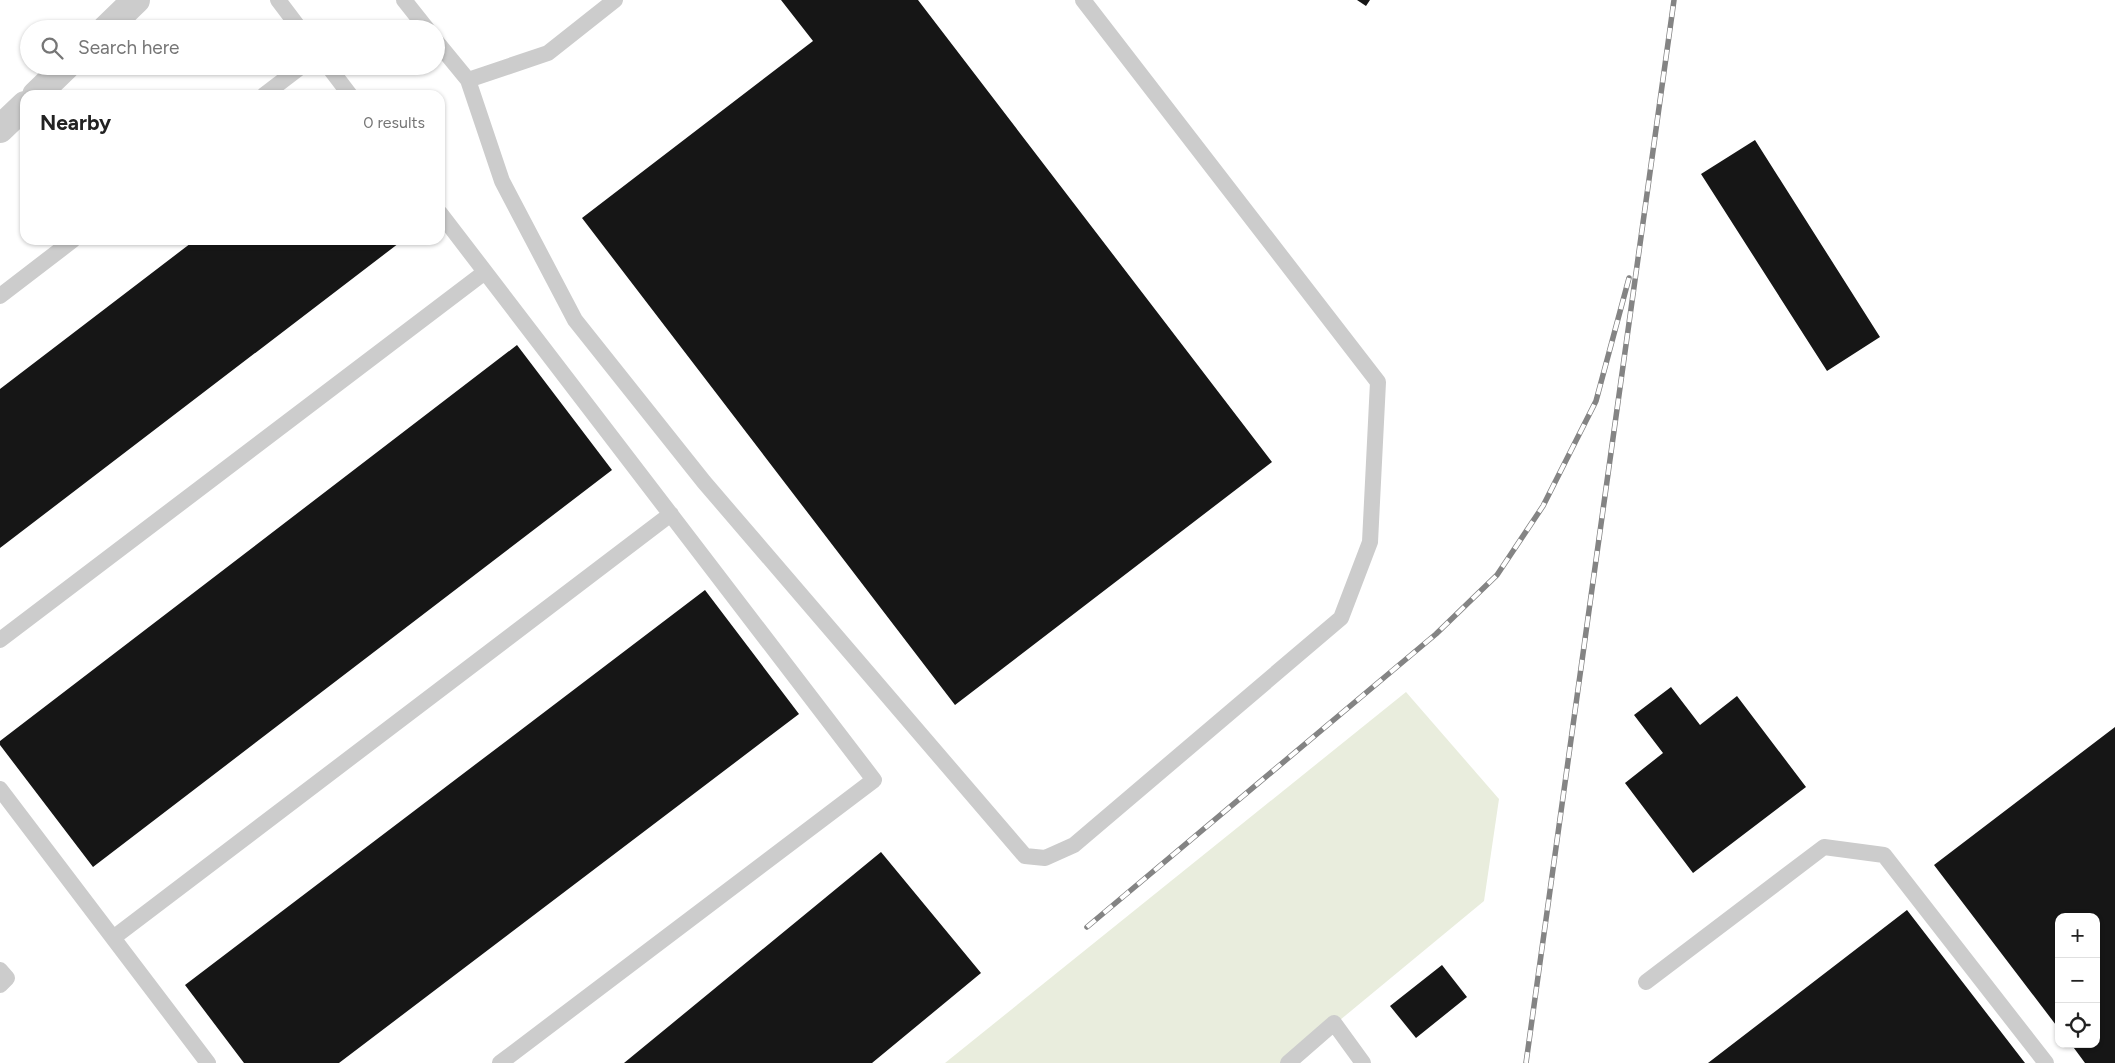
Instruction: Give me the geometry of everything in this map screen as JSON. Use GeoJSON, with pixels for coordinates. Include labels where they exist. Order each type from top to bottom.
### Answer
{"type":"FeatureCollection","features":[{"type":"Feature","properties":{"kind":"street"},"geometry":{"type":"LineString","coordinates":[[115,20],[134,1]]}},
{"type":"Feature","properties":{"kind":"street"},"geometry":{"type":"LineString","coordinates":[[41,90],[57,75]]}},
{"type":"Feature","properties":{"kind":"street"},"geometry":{"type":"LineString","coordinates":[[0,129],[20,111]]}},
{"type":"Feature","properties":{"kind":"lane"},"geometry":{"type":"LineString","coordinates":[[278,0],[293,20]]}},
{"type":"Feature","properties":{"kind":"lane"},"geometry":{"type":"LineString","coordinates":[[404,0],[420,20]]}},
{"type":"Feature","properties":{"kind":"lane"},"geometry":{"type":"LineString","coordinates":[[468,80],[548,53],[615,0]]}},
{"type":"Feature","properties":{"kind":"lane"},"geometry":{"type":"LineString","coordinates":[[445,52],[468,80],[502,181],[575,320],[704,482],[1025,856],[1045,858],[1074,845],[1341,618],[1370,542],[1378,391],[1378,382],[1083,0]]}},
{"type":"Feature","properties":{"kind":"lane"},"geometry":{"type":"LineString","coordinates":[[271,90],[290,75]]}},
{"type":"Feature","properties":{"kind":"lane"},"geometry":{"type":"LineString","coordinates":[[335,75],[346,90]]}},
{"type":"Feature","properties":{"kind":"lane"},"geometry":{"type":"LineString","coordinates":[[445,219],[874,780],[500,1063]]}},
{"type":"Feature","properties":{"kind":"lane"},"geometry":{"type":"LineString","coordinates":[[0,296],[67,245]]}},
{"type":"Feature","properties":{"kind":"lane"},"geometry":{"type":"LineString","coordinates":[[0,640],[485,272]]}},
{"type":"Feature","properties":{"kind":"lane"},"geometry":{"type":"LineString","coordinates":[[113,938],[671,514]]}},
{"type":"Feature","properties":{"kind":"lane"},"geometry":{"type":"LineString","coordinates":[[0,789],[208,1063]]}},
{"type":"Feature","properties":{"kind":"lane"},"geometry":{"type":"LineString","coordinates":[[1646,982],[1824,847],[1884,854],[2046,1063]]}},
{"type":"Feature","properties":{"kind":"lane"},"geometry":{"type":"LineString","coordinates":[[0,970],[7,978],[0,985]]}},
{"type":"Feature","properties":{"kind":"lane"},"geometry":{"type":"LineString","coordinates":[[1288,1063],[1334,1023],[1363,1063]]}},
{"type":"Feature","properties":{"kind":"green space"},"geometry":{"type":"Polygon","coordinates":[[[1406,692],[1499,799],[1484,901],[1288,1063],[945,1063],[1406,692]]]}},
{"type":"Feature","properties":{"kind":"building"},"geometry":{"type":"Polygon","coordinates":[[[781,0],[918,0],[1272,462],[955,705],[582,218],[813,41],[781,0]]]}},
{"type":"Feature","properties":{"kind":"building"},"geometry":{"type":"Polygon","coordinates":[[[1357,0],[1370,0],[1366,6],[1357,0]]]}},
{"type":"Feature","properties":{"kind":"building"},"geometry":{"type":"Polygon","coordinates":[[[1755,140],[1880,337],[1827,371],[1701,174],[1755,140]]]}},
{"type":"Feature","properties":{"kind":"building"},"geometry":{"type":"Polygon","coordinates":[[[188,245],[396,245],[0,548],[0,389],[188,245]]]}},
{"type":"Feature","properties":{"kind":"building"},"geometry":{"type":"Polygon","coordinates":[[[517,345],[612,470],[93,867],[0,745],[0,741],[517,345]]]}},
{"type":"Feature","properties":{"kind":"building"},"geometry":{"type":"Polygon","coordinates":[[[705,590],[799,714],[339,1063],[244,1063],[185,985],[705,590]]]}},
{"type":"Feature","properties":{"kind":"building"},"geometry":{"type":"Polygon","coordinates":[[[1671,687],[1700,725],[1737,696],[1806,787],[1693,873],[1625,783],[1663,753],[1634,715],[1671,687]]]}},
{"type":"Feature","properties":{"kind":"building"},"geometry":{"type":"Polygon","coordinates":[[[2115,727],[2115,1063],[2085,1063],[2074,1048],[2100,1048],[2100,913],[2055,913],[2055,1024],[1934,865],[2115,727]]]}},
{"type":"Feature","properties":{"kind":"building"},"geometry":{"type":"Polygon","coordinates":[[[881,852],[981,973],[872,1063],[624,1063],[881,852]]]}},
{"type":"Feature","properties":{"kind":"building"},"geometry":{"type":"Polygon","coordinates":[[[1907,910],[2025,1063],[1708,1063],[1907,910]]]}},
{"type":"Feature","properties":{"kind":"building"},"geometry":{"type":"Polygon","coordinates":[[[1442,965],[1467,997],[1416,1038],[1390,1006],[1442,965]]]}},
{"type":"Feature","properties":{"kind":"railway"},"geometry":{"type":"LineString","coordinates":[[1526,1063],[1674,0]]}},
{"type":"Feature","properties":{"kind":"railway"},"geometry":{"type":"LineString","coordinates":[[1087,927],[1436,634],[1497,575],[1543,506],[1596,401],[1629,278]]}}]}
